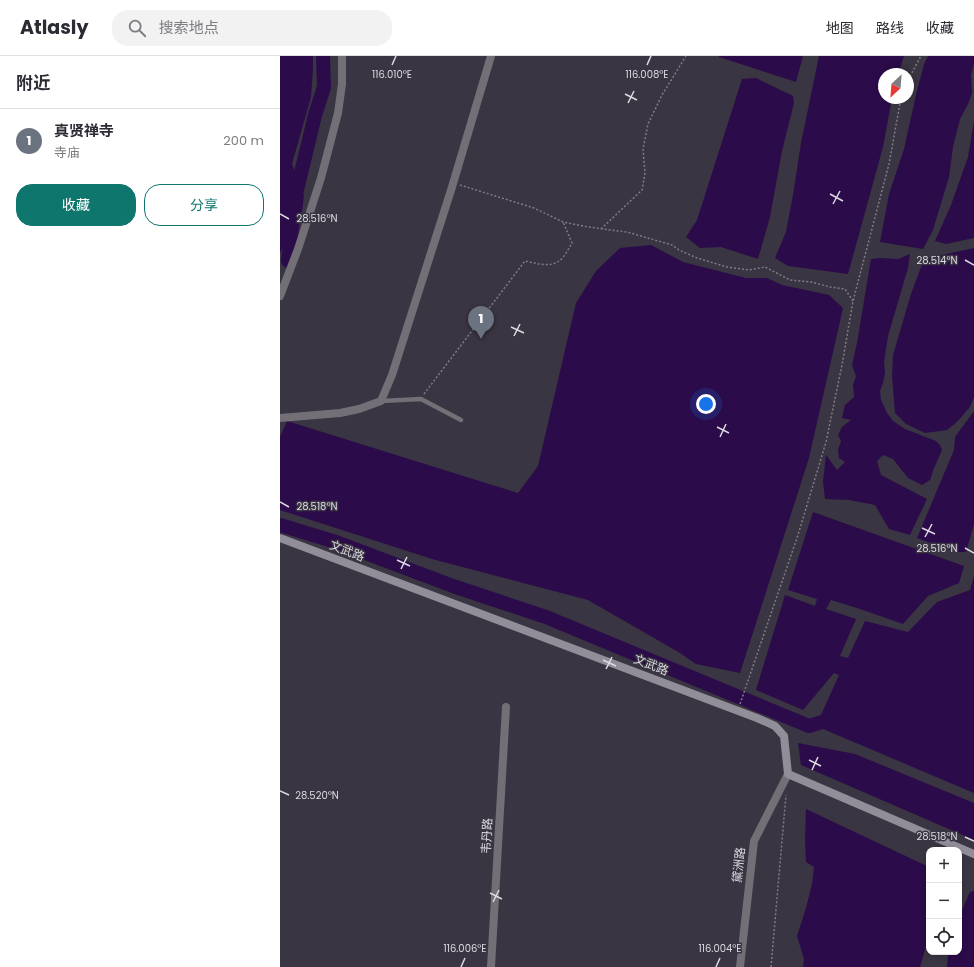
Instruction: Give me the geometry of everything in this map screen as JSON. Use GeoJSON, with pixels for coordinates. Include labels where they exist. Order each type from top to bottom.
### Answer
{"type":"FeatureCollection","features":[{"type":"Feature","properties":{"kind":"main road","name":"文武路"},"geometry":{"type":"LineString","coordinates":[[280,538],[750,715],[774,726],[784,736],[788,774]]}},
{"type":"Feature","properties":{"kind":"main road"},"geometry":{"type":"LineString","coordinates":[[788,774],[974,854]]}},
{"type":"Feature","properties":{"kind":"street"},"geometry":{"type":"LineString","coordinates":[[280,296],[298,250],[321,178],[338,113],[342,84],[342,56]]}},
{"type":"Feature","properties":{"kind":"street"},"geometry":{"type":"LineString","coordinates":[[280,418],[340,413],[360,409],[381,401],[392,375],[491,56]]}},
{"type":"Feature","properties":{"kind":"street","name":"韦丹路"},"geometry":{"type":"LineString","coordinates":[[491,967],[506,707]]}},
{"type":"Feature","properties":{"kind":"street","name":"黛洲路"},"geometry":{"type":"LineString","coordinates":[[740,967],[754,841],[788,774]]}},
{"type":"Feature","properties":{"kind":"lane"},"geometry":{"type":"LineString","coordinates":[[381,401],[420,399],[461,420]]}},
{"type":"Feature","properties":{"kind":"path"},"geometry":{"type":"LineString","coordinates":[[601,229],[642,190],[644,173],[643,149],[648,124],[662,95],[686,56]]}},
{"type":"Feature","properties":{"kind":"path"},"geometry":{"type":"LineString","coordinates":[[914,69],[921,56]]}},
{"type":"Feature","properties":{"kind":"path"},"geometry":{"type":"LineString","coordinates":[[738,710],[798,535],[826,442],[842,365],[853,301],[888,164],[900,104]]}},
{"type":"Feature","properties":{"kind":"path"},"geometry":{"type":"LineString","coordinates":[[453,182],[534,208],[563,222],[627,232],[672,245],[679,250],[697,258],[727,267],[749,270],[765,267],[790,280],[810,282],[845,289],[853,301]]}},
{"type":"Feature","properties":{"kind":"path"},"geometry":{"type":"LineString","coordinates":[[420,399],[525,261],[548,265],[560,261],[572,243],[563,222]]}},
{"type":"Feature","properties":{"kind":"path"},"geometry":{"type":"LineString","coordinates":[[771,967],[787,789]]}},
{"type":"Feature","properties":{"kind":"shaded area"},"geometry":{"type":"Polygon","coordinates":[[[280,56],[313,56],[313,69],[311,97],[292,164],[304,196],[302,211],[280,253],[280,56]]]}},
{"type":"Feature","properties":{"kind":"shaded area"},"geometry":{"type":"Polygon","coordinates":[[[719,56],[803,56],[796,82],[719,56]]]}},
{"type":"Feature","properties":{"kind":"shaded area"},"geometry":{"type":"Polygon","coordinates":[[[819,56],[904,56],[900,68],[878,68],[878,104],[891,104],[883,147],[848,274],[788,266],[775,258],[786,232],[801,143],[819,56]]]}},
{"type":"Feature","properties":{"kind":"shaded area"},"geometry":{"type":"Polygon","coordinates":[[[928,56],[974,56],[971,75],[972,93],[960,119],[953,147],[949,177],[933,230],[923,249],[880,242],[889,194],[904,149],[924,64],[928,56]]]}},
{"type":"Feature","properties":{"kind":"shaded area"},"geometry":{"type":"Polygon","coordinates":[[[756,78],[793,96],[794,103],[782,151],[770,217],[758,259],[721,247],[700,248],[686,237],[697,220],[742,79],[756,78]]]}},
{"type":"Feature","properties":{"kind":"shaded area"},"geometry":{"type":"Polygon","coordinates":[[[974,121],[974,238],[946,244],[935,241],[951,205],[968,157],[974,121]]]}},
{"type":"Feature","properties":{"kind":"shaded area"},"geometry":{"type":"Polygon","coordinates":[[[651,245],[683,262],[746,278],[767,278],[782,285],[829,295],[843,308],[809,458],[740,673],[696,664],[680,653],[588,600],[432,559],[280,510],[280,437],[287,421],[518,493],[538,466],[576,303],[596,271],[620,248],[651,245]]]}},
{"type":"Feature","properties":{"kind":"shaded area"},"geometry":{"type":"Polygon","coordinates":[[[974,248],[974,397],[970,407],[957,422],[947,430],[925,433],[906,424],[895,413],[892,376],[893,355],[911,294],[924,259],[974,248]]]}},
{"type":"Feature","properties":{"kind":"shaded area"},"geometry":{"type":"Polygon","coordinates":[[[910,254],[908,268],[888,336],[884,362],[885,373],[880,391],[881,400],[887,413],[893,421],[905,429],[936,441],[942,450],[930,480],[922,485],[908,478],[893,459],[883,455],[877,461],[881,475],[927,499],[910,535],[889,529],[875,505],[849,500],[825,499],[823,482],[826,455],[837,470],[845,462],[839,458],[838,450],[841,441],[838,435],[842,427],[851,420],[842,418],[845,405],[854,397],[853,385],[856,376],[852,365],[871,259],[898,259],[910,254]]]}},
{"type":"Feature","properties":{"kind":"shaded area"},"geometry":{"type":"Polygon","coordinates":[[[974,411],[974,524],[966,552],[956,552],[917,538],[954,450],[955,437],[974,411]]]}},
{"type":"Feature","properties":{"kind":"shaded area"},"geometry":{"type":"Polygon","coordinates":[[[813,512],[964,566],[959,583],[928,596],[903,624],[831,600],[826,609],[856,619],[840,656],[848,658],[865,621],[908,632],[937,602],[970,590],[974,576],[974,793],[816,726],[839,675],[834,673],[803,710],[756,690],[785,595],[815,606],[817,599],[788,590],[813,512]]]}},
{"type":"Feature","properties":{"kind":"shaded area"},"geometry":{"type":"Polygon","coordinates":[[[798,743],[855,754],[974,803],[974,840],[801,765],[798,743]]]}},
{"type":"Feature","properties":{"kind":"shaded area"},"geometry":{"type":"Polygon","coordinates":[[[806,809],[926,866],[926,946],[920,967],[803,967],[804,959],[797,936],[812,884],[814,867],[806,862],[806,809]]]}},
{"type":"Feature","properties":{"kind":"shaded area"},"geometry":{"type":"Polygon","coordinates":[[[974,891],[974,967],[947,967],[948,955],[962,955],[962,910],[970,892],[974,891]]]}},
{"type":"Feature","properties":{"kind":"waterway"},"geometry":{"type":"LineString","coordinates":[[288,261],[296,194],[315,115],[324,87],[323,56]]}},
{"type":"Feature","properties":{"kind":"waterway"},"geometry":{"type":"LineString","coordinates":[[280,525],[336,542],[453,586],[546,617],[809,726],[835,718]]}},
{"type":"Feature","properties":{"kind":"place","name":"真贤禅寺"},"geometry":{"type":"Point","coordinates":[481,339]}}]}
